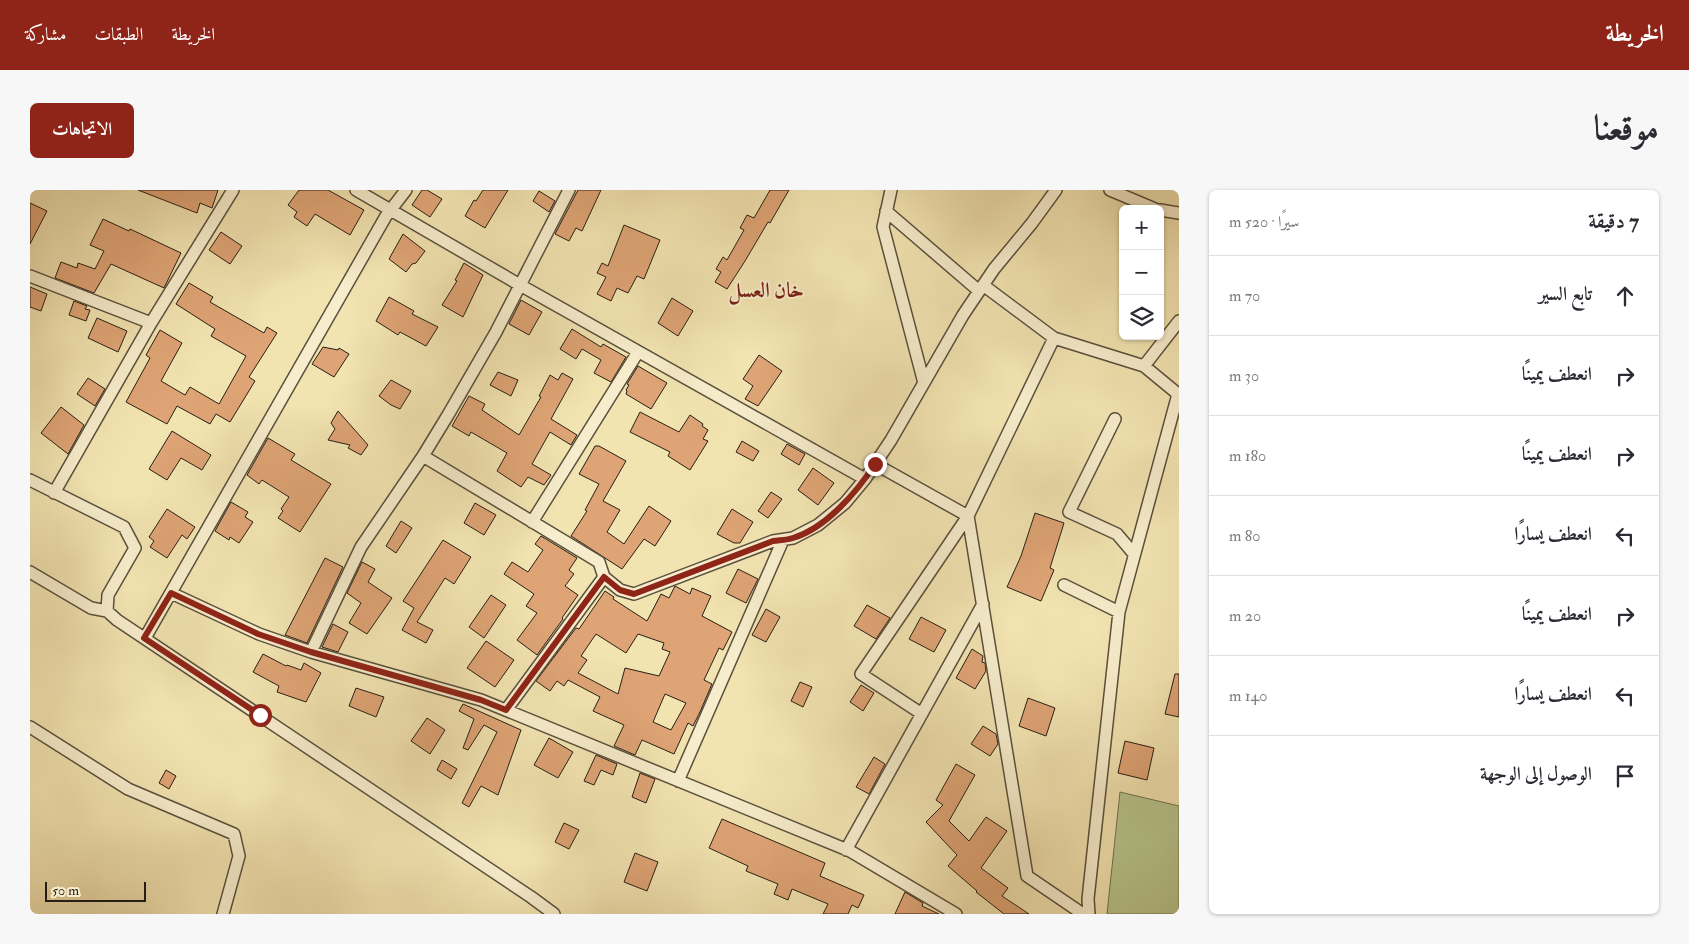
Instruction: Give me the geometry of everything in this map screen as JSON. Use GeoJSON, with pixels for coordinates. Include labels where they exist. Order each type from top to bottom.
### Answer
{"type":"FeatureCollection","features":[{"type":"Feature","properties":{"kind":"street"},"geometry":{"type":"LineString","coordinates":[[54,493],[151,323],[233,190]]}},
{"type":"Feature","properties":{"kind":"street"},"geometry":{"type":"LineString","coordinates":[[356,190],[520,286],[865,479]]}},
{"type":"Feature","properties":{"kind":"street"},"geometry":{"type":"LineString","coordinates":[[144,638],[390,210],[406,190]]}},
{"type":"Feature","properties":{"kind":"street"},"geometry":{"type":"LineString","coordinates":[[311,652],[361,547],[423,456],[496,332],[569,190]]}},
{"type":"Feature","properties":{"kind":"street"},"geometry":{"type":"LineString","coordinates":[[423,456],[598,562],[604,577],[620,590],[634,594],[773,541],[793,538],[818,525],[845,503],[865,479],[891,440],[963,315],[994,269],[1056,190]]}},
{"type":"Feature","properties":{"kind":"street"},"geometry":{"type":"LineString","coordinates":[[1110,190],[1146,205]]}},
{"type":"Feature","properties":{"kind":"street"},"geometry":{"type":"LineString","coordinates":[[888,192],[883,227],[924,383]]}},
{"type":"Feature","properties":{"kind":"street"},"geometry":{"type":"LineString","coordinates":[[886,211],[981,288],[1054,338],[1144,366],[1178,394],[1119,612],[1088,900],[1089,914]]}},
{"type":"Feature","properties":{"kind":"street"},"geometry":{"type":"LineString","coordinates":[[1164,211],[1179,213]]}},
{"type":"Feature","properties":{"kind":"street"},"geometry":{"type":"LineString","coordinates":[[30,276],[151,323]]}},
{"type":"Feature","properties":{"kind":"street"},"geometry":{"type":"LineString","coordinates":[[1144,366],[1179,321]]}},
{"type":"Feature","properties":{"kind":"street"},"geometry":{"type":"LineString","coordinates":[[922,714],[861,674],[968,516],[1054,338]]}},
{"type":"Feature","properties":{"kind":"street"},"geometry":{"type":"LineString","coordinates":[[532,522],[638,352]]}},
{"type":"Feature","properties":{"kind":"street"},"geometry":{"type":"LineString","coordinates":[[1115,420],[1069,512],[1117,534],[1134,554]]}},
{"type":"Feature","properties":{"kind":"street"},"geometry":{"type":"LineString","coordinates":[[875,464],[968,516]]}},
{"type":"Feature","properties":{"kind":"street"},"geometry":{"type":"LineString","coordinates":[[30,480],[124,527],[134,548],[108,595],[107,611]]}},
{"type":"Feature","properties":{"kind":"street"},"geometry":{"type":"LineString","coordinates":[[968,516],[1027,876],[1083,914]]}},
{"type":"Feature","properties":{"kind":"street"},"geometry":{"type":"LineString","coordinates":[[678,781],[783,540]]}},
{"type":"Feature","properties":{"kind":"street"},"geometry":{"type":"LineString","coordinates":[[30,572],[91,608],[107,611],[144,638],[554,914]]}},
{"type":"Feature","properties":{"kind":"street"},"geometry":{"type":"LineString","coordinates":[[506,710],[604,577]]}},
{"type":"Feature","properties":{"kind":"street"},"geometry":{"type":"LineString","coordinates":[[1064,585],[1119,612]]}},
{"type":"Feature","properties":{"kind":"street"},"geometry":{"type":"LineString","coordinates":[[171,593],[258,634],[311,652],[481,700],[506,710],[846,850],[956,914]]}},
{"type":"Feature","properties":{"kind":"street"},"geometry":{"type":"LineString","coordinates":[[846,850],[983,604]]}},
{"type":"Feature","properties":{"kind":"street"},"geometry":{"type":"LineString","coordinates":[[30,727],[128,789],[234,834],[239,856],[223,914]]}},
{"type":"Feature","properties":{"kind":"green space"},"geometry":{"type":"Polygon","coordinates":[[[1120,792],[1179,806],[1179,914],[1107,914],[1120,792]]]}},
{"type":"Feature","properties":{"kind":"building"},"geometry":{"type":"Polygon","coordinates":[[[138,190],[218,190],[212,208],[200,203],[197,213],[138,190]]]}},
{"type":"Feature","properties":{"kind":"building"},"geometry":{"type":"Polygon","coordinates":[[[299,190],[328,190],[364,210],[350,235],[315,214],[307,226],[294,217],[297,212],[288,205],[299,190]]]}},
{"type":"Feature","properties":{"kind":"building"},"geometry":{"type":"Polygon","coordinates":[[[422,190],[427,190],[442,199],[430,217],[412,205],[422,190]]]}},
{"type":"Feature","properties":{"kind":"building"},"geometry":{"type":"Polygon","coordinates":[[[483,190],[508,190],[485,228],[465,216],[474,200],[476,201],[483,190]]]}},
{"type":"Feature","properties":{"kind":"building"},"geometry":{"type":"Polygon","coordinates":[[[578,190],[601,190],[582,231],[576,228],[569,241],[555,234],[578,190]]]}},
{"type":"Feature","properties":{"kind":"building"},"geometry":{"type":"Polygon","coordinates":[[[770,190],[789,190],[727,289],[715,282],[721,272],[716,269],[723,257],[727,260],[744,230],[740,228],[747,215],[754,218],[770,190]]]}},
{"type":"Feature","properties":{"kind":"building"},"geometry":{"type":"Polygon","coordinates":[[[539,191],[555,201],[549,212],[533,201],[539,191]]]}},
{"type":"Feature","properties":{"kind":"building"},"geometry":{"type":"Polygon","coordinates":[[[30,203],[47,211],[30,244],[30,203]]]}},
{"type":"Feature","properties":{"kind":"building"},"geometry":{"type":"Polygon","coordinates":[[[103,219],[129,231],[130,229],[181,253],[164,288],[111,264],[94,293],[55,278],[61,262],[77,268],[78,263],[95,269],[104,251],[90,245],[103,219]]]}},
{"type":"Feature","properties":{"kind":"building"},"geometry":{"type":"Polygon","coordinates":[[[624,225],[660,240],[644,279],[637,276],[628,293],[617,288],[611,301],[597,294],[606,277],[597,273],[602,263],[608,266],[624,225]]]}},
{"type":"Feature","properties":{"kind":"building"},"geometry":{"type":"Polygon","coordinates":[[[221,232],[242,246],[230,264],[209,250],[221,232]]]}},
{"type":"Feature","properties":{"kind":"building"},"geometry":{"type":"Polygon","coordinates":[[[403,234],[425,251],[406,272],[389,259],[403,234]]]}},
{"type":"Feature","properties":{"kind":"building"},"geometry":{"type":"Polygon","coordinates":[[[464,263],[483,275],[463,317],[442,305],[457,281],[455,280],[464,263]]]}},
{"type":"Feature","properties":{"kind":"building"},"geometry":{"type":"Polygon","coordinates":[[[189,283],[213,297],[210,302],[264,333],[267,327],[277,333],[249,377],[255,381],[230,422],[216,414],[210,424],[177,406],[167,424],[126,402],[150,358],[146,355],[160,330],[182,343],[161,381],[185,395],[190,387],[219,404],[246,356],[211,336],[215,329],[176,304],[189,283]]]}},
{"type":"Feature","properties":{"kind":"building"},"geometry":{"type":"Polygon","coordinates":[[[30,287],[47,294],[41,311],[30,307],[30,287]]]}},
{"type":"Feature","properties":{"kind":"building"},"geometry":{"type":"Polygon","coordinates":[[[389,297],[414,311],[412,314],[438,327],[426,346],[400,332],[398,335],[376,321],[389,297]]]}},
{"type":"Feature","properties":{"kind":"building"},"geometry":{"type":"Polygon","coordinates":[[[672,298],[693,311],[678,336],[658,323],[672,298]]]}},
{"type":"Feature","properties":{"kind":"building"},"geometry":{"type":"Polygon","coordinates":[[[521,300],[542,312],[529,335],[509,324],[521,300]]]}},
{"type":"Feature","properties":{"kind":"building"},"geometry":{"type":"Polygon","coordinates":[[[74,301],[87,306],[85,309],[90,310],[86,321],[69,315],[74,301]]]}},
{"type":"Feature","properties":{"kind":"building"},"geometry":{"type":"Polygon","coordinates":[[[97,318],[127,331],[118,352],[88,338],[97,318]]]}},
{"type":"Feature","properties":{"kind":"building"},"geometry":{"type":"Polygon","coordinates":[[[572,329],[601,347],[603,344],[626,357],[611,382],[594,373],[601,360],[582,349],[576,359],[560,349],[572,329]]]}},
{"type":"Feature","properties":{"kind":"building"},"geometry":{"type":"Polygon","coordinates":[[[323,347],[338,350],[339,348],[349,354],[334,377],[312,364],[323,347]]]}},
{"type":"Feature","properties":{"kind":"building"},"geometry":{"type":"Polygon","coordinates":[[[759,355],[782,371],[758,406],[745,399],[753,386],[743,379],[759,355]]]}},
{"type":"Feature","properties":{"kind":"building"},"geometry":{"type":"Polygon","coordinates":[[[638,366],[667,383],[651,409],[626,394],[629,385],[627,384],[638,366]]]}},
{"type":"Feature","properties":{"kind":"building"},"geometry":{"type":"Polygon","coordinates":[[[498,372],[518,380],[511,396],[490,385],[498,372]]]}},
{"type":"Feature","properties":{"kind":"building"},"geometry":{"type":"Polygon","coordinates":[[[562,373],[573,379],[551,419],[577,435],[571,445],[550,432],[532,464],[551,475],[544,485],[528,477],[521,487],[497,471],[507,453],[471,432],[469,436],[452,426],[469,396],[485,404],[482,410],[519,435],[541,397],[539,396],[550,375],[558,380],[562,373]]]}},
{"type":"Feature","properties":{"kind":"building"},"geometry":{"type":"Polygon","coordinates":[[[88,378],[105,389],[95,406],[77,394],[88,378]]]}},
{"type":"Feature","properties":{"kind":"building"},"geometry":{"type":"Polygon","coordinates":[[[391,380],[411,391],[400,409],[379,396],[391,380]]]}},
{"type":"Feature","properties":{"kind":"building"},"geometry":{"type":"Polygon","coordinates":[[[61,407],[84,425],[68,454],[41,433],[61,407]]]}},
{"type":"Feature","properties":{"kind":"building"},"geometry":{"type":"Polygon","coordinates":[[[338,411],[368,445],[361,455],[348,448],[350,445],[328,440],[335,429],[331,423],[338,411]]]}},
{"type":"Feature","properties":{"kind":"building"},"geometry":{"type":"Polygon","coordinates":[[[640,412],[679,432],[690,415],[703,424],[702,426],[708,430],[703,439],[708,441],[690,470],[668,456],[670,452],[630,432],[640,412]]]}},
{"type":"Feature","properties":{"kind":"building"},"geometry":{"type":"Polygon","coordinates":[[[172,431],[211,455],[202,470],[181,458],[167,480],[149,469],[172,431]]]}},
{"type":"Feature","properties":{"kind":"building"},"geometry":{"type":"Polygon","coordinates":[[[268,438],[295,454],[291,460],[331,484],[300,532],[278,518],[283,511],[281,509],[289,497],[262,480],[259,484],[247,475],[268,438]]]}},
{"type":"Feature","properties":{"kind":"building"},"geometry":{"type":"Polygon","coordinates":[[[742,441],[759,451],[753,461],[736,452],[742,441]]]}},
{"type":"Feature","properties":{"kind":"building"},"geometry":{"type":"Polygon","coordinates":[[[787,444],[805,454],[799,465],[781,454],[787,444]]]}},
{"type":"Feature","properties":{"kind":"building"},"geometry":{"type":"Polygon","coordinates":[[[595,446],[599,446],[626,461],[603,501],[620,510],[607,532],[624,544],[649,506],[671,521],[655,546],[644,539],[622,569],[571,536],[587,511],[585,510],[599,484],[579,474],[595,446]]]}},
{"type":"Feature","properties":{"kind":"building"},"geometry":{"type":"Polygon","coordinates":[[[813,468],[834,483],[818,505],[798,490],[813,468]]]}},
{"type":"Feature","properties":{"kind":"building"},"geometry":{"type":"Polygon","coordinates":[[[771,492],[782,499],[768,518],[758,511],[771,492]]]}},
{"type":"Feature","properties":{"kind":"building"},"geometry":{"type":"Polygon","coordinates":[[[231,502],[248,512],[245,517],[253,522],[239,543],[230,537],[229,540],[215,531],[231,502]]]}},
{"type":"Feature","properties":{"kind":"building"},"geometry":{"type":"Polygon","coordinates":[[[475,503],[496,515],[484,535],[464,523],[475,503]]]}},
{"type":"Feature","properties":{"kind":"building"},"geometry":{"type":"Polygon","coordinates":[[[167,509],[195,527],[187,539],[182,535],[167,558],[150,547],[154,541],[149,537],[167,509]]]}},
{"type":"Feature","properties":{"kind":"building"},"geometry":{"type":"Polygon","coordinates":[[[732,509],[753,522],[740,543],[734,543],[717,534],[732,509]]]}},
{"type":"Feature","properties":{"kind":"building"},"geometry":{"type":"Polygon","coordinates":[[[1035,513],[1064,523],[1050,568],[1054,570],[1041,601],[1007,587],[1021,556],[1035,513]]]}},
{"type":"Feature","properties":{"kind":"building"},"geometry":{"type":"Polygon","coordinates":[[[401,521],[412,528],[396,553],[386,546],[401,521]]]}},
{"type":"Feature","properties":{"kind":"building"},"geometry":{"type":"Polygon","coordinates":[[[541,536],[577,558],[569,570],[574,574],[565,586],[578,595],[537,655],[517,640],[537,613],[526,606],[534,594],[504,574],[512,562],[528,572],[543,550],[535,544],[541,536]]]}},
{"type":"Feature","properties":{"kind":"building"},"geometry":{"type":"Polygon","coordinates":[[[443,540],[471,557],[454,584],[445,578],[417,622],[433,630],[426,643],[402,630],[414,608],[403,601],[443,540]]]}},
{"type":"Feature","properties":{"kind":"building"},"geometry":{"type":"Polygon","coordinates":[[[325,558],[343,567],[307,643],[285,635],[325,558]]]}},
{"type":"Feature","properties":{"kind":"building"},"geometry":{"type":"Polygon","coordinates":[[[362,562],[375,569],[368,582],[392,598],[367,634],[349,623],[361,603],[347,593],[362,562]]]}},
{"type":"Feature","properties":{"kind":"building"},"geometry":{"type":"Polygon","coordinates":[[[738,569],[758,579],[746,603],[726,593],[738,569]]]}},
{"type":"Feature","properties":{"kind":"building"},"geometry":{"type":"Polygon","coordinates":[[[675,586],[690,594],[692,588],[711,596],[702,616],[732,632],[723,650],[719,648],[704,680],[712,684],[700,712],[693,726],[688,723],[674,754],[642,740],[635,755],[614,746],[624,725],[593,711],[600,697],[568,680],[564,686],[557,681],[550,691],[536,681],[576,628],[579,629],[605,591],[614,597],[613,599],[647,621],[661,594],[669,598],[675,586]],[[596,634],[581,656],[587,660],[578,673],[618,694],[625,668],[659,676],[670,652],[662,649],[664,643],[638,634],[626,653],[596,634]],[[665,694],[653,722],[671,730],[686,703],[665,694]]]}},
{"type":"Feature","properties":{"kind":"building"},"geometry":{"type":"Polygon","coordinates":[[[491,595],[506,605],[484,638],[469,627],[491,595]]]}},
{"type":"Feature","properties":{"kind":"building"},"geometry":{"type":"Polygon","coordinates":[[[867,605],[890,618],[876,639],[854,626],[867,605]]]}},
{"type":"Feature","properties":{"kind":"building"},"geometry":{"type":"Polygon","coordinates":[[[766,609],[780,617],[766,642],[752,635],[766,609]]]}},
{"type":"Feature","properties":{"kind":"building"},"geometry":{"type":"Polygon","coordinates":[[[921,617],[946,630],[934,652],[909,639],[921,617]]]}},
{"type":"Feature","properties":{"kind":"building"},"geometry":{"type":"Polygon","coordinates":[[[333,624],[348,632],[338,652],[322,647],[333,624]]]}},
{"type":"Feature","properties":{"kind":"building"},"geometry":{"type":"Polygon","coordinates":[[[486,641],[514,660],[495,687],[467,668],[486,641]]]}},
{"type":"Feature","properties":{"kind":"building"},"geometry":{"type":"Polygon","coordinates":[[[972,649],[983,656],[982,662],[985,663],[986,671],[975,689],[956,678],[972,649]]]}},
{"type":"Feature","properties":{"kind":"building"},"geometry":{"type":"Polygon","coordinates":[[[263,654],[286,666],[301,670],[304,663],[321,673],[306,702],[277,692],[279,686],[253,672],[263,654]]]}},
{"type":"Feature","properties":{"kind":"building"},"geometry":{"type":"Polygon","coordinates":[[[1175,674],[1179,674],[1179,717],[1165,714],[1175,674]]]}},
{"type":"Feature","properties":{"kind":"building"},"geometry":{"type":"Polygon","coordinates":[[[800,682],[812,687],[803,707],[791,701],[800,682]]]}},
{"type":"Feature","properties":{"kind":"building"},"geometry":{"type":"Polygon","coordinates":[[[861,685],[874,693],[863,711],[850,702],[861,685]]]}},
{"type":"Feature","properties":{"kind":"building"},"geometry":{"type":"Polygon","coordinates":[[[356,688],[384,697],[376,717],[349,706],[356,688]]]}},
{"type":"Feature","properties":{"kind":"building"},"geometry":{"type":"Polygon","coordinates":[[[1028,698],[1055,708],[1046,736],[1019,726],[1028,698]]]}},
{"type":"Feature","properties":{"kind":"building"},"geometry":{"type":"Polygon","coordinates":[[[463,704],[521,730],[498,795],[481,786],[469,807],[462,803],[497,732],[484,725],[468,750],[463,748],[474,719],[459,711],[463,704]]]}},
{"type":"Feature","properties":{"kind":"building"},"geometry":{"type":"Polygon","coordinates":[[[427,718],[445,730],[430,754],[411,741],[427,718]]]}},
{"type":"Feature","properties":{"kind":"building"},"geometry":{"type":"Polygon","coordinates":[[[983,726],[996,734],[998,744],[990,756],[971,744],[983,726]]]}},
{"type":"Feature","properties":{"kind":"building"},"geometry":{"type":"Polygon","coordinates":[[[549,738],[573,752],[558,778],[534,765],[549,738]]]}},
{"type":"Feature","properties":{"kind":"building"},"geometry":{"type":"Polygon","coordinates":[[[1125,741],[1154,748],[1147,780],[1118,773],[1125,741]]]}},
{"type":"Feature","properties":{"kind":"building"},"geometry":{"type":"Polygon","coordinates":[[[596,755],[617,764],[613,775],[601,770],[594,785],[584,781],[596,755]]]}},
{"type":"Feature","properties":{"kind":"building"},"geometry":{"type":"Polygon","coordinates":[[[874,757],[885,764],[869,794],[856,787],[874,757]]]}},
{"type":"Feature","properties":{"kind":"building"},"geometry":{"type":"Polygon","coordinates":[[[442,760],[457,769],[451,779],[437,770],[442,760]]]}},
{"type":"Feature","properties":{"kind":"building"},"geometry":{"type":"Polygon","coordinates":[[[956,764],[975,775],[949,821],[969,841],[986,817],[1007,831],[981,868],[1008,888],[1002,896],[1029,914],[1004,914],[976,892],[948,866],[957,855],[926,822],[943,805],[936,800],[956,764]]]}},
{"type":"Feature","properties":{"kind":"building"},"geometry":{"type":"Polygon","coordinates":[[[166,770],[176,776],[169,789],[159,783],[166,770]]]}},
{"type":"Feature","properties":{"kind":"building"},"geometry":{"type":"Polygon","coordinates":[[[640,773],[655,779],[646,803],[632,797],[640,773]]]}},
{"type":"Feature","properties":{"kind":"building"},"geometry":{"type":"Polygon","coordinates":[[[722,819],[825,863],[820,876],[864,895],[858,908],[852,905],[848,914],[823,914],[828,904],[792,889],[788,900],[774,894],[778,884],[746,871],[748,866],[709,848],[722,819]]]}},
{"type":"Feature","properties":{"kind":"building"},"geometry":{"type":"Polygon","coordinates":[[[564,823],[579,830],[569,849],[555,842],[564,823]]]}},
{"type":"Feature","properties":{"kind":"building"},"geometry":{"type":"Polygon","coordinates":[[[635,853],[658,862],[647,891],[624,882],[635,853]]]}},
{"type":"Feature","properties":{"kind":"building"},"geometry":{"type":"Polygon","coordinates":[[[905,892],[923,903],[922,906],[939,914],[895,914],[905,892]]]}},
{"type":"Feature","properties":{"kind":"district","name":"خان العسل"},"geometry":{"type":"Point","coordinates":[766,290]}},
{"type":"Feature","properties":{"kind":"route"},"geometry":{"type":"LineString","coordinates":[[260,715],[144,638],[171,593],[258,634],[311,652],[481,700],[506,710],[604,577],[620,590],[634,594],[773,541],[793,538],[818,525],[845,503],[875,464]]}}]}
